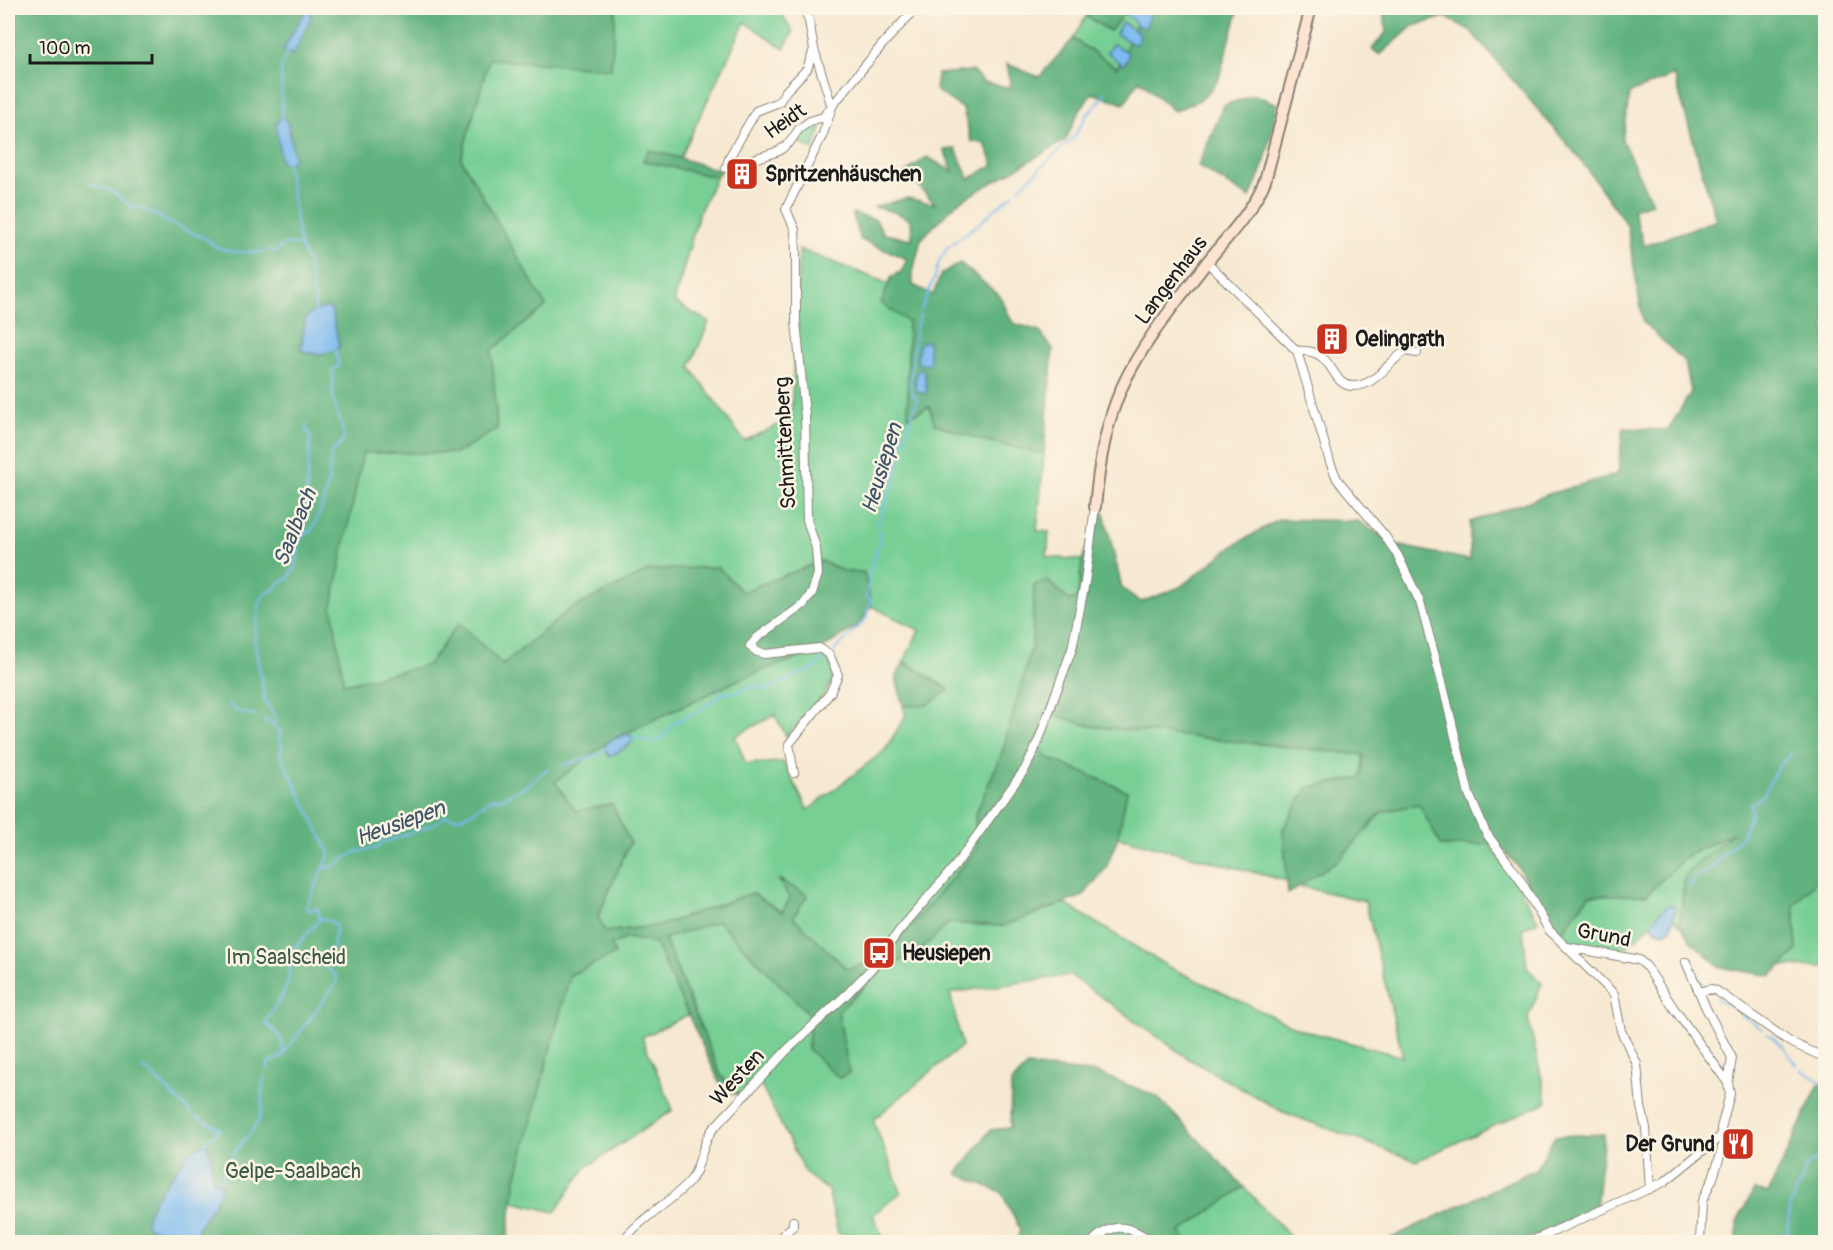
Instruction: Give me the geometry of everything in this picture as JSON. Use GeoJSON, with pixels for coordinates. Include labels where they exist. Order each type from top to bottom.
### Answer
{"type":"FeatureCollection","features":[{"type":"Feature","properties":{"kind":"street"},"geometry":{"type":"LineString","coordinates":[[804,8],[832,107]]}},
{"type":"Feature","properties":{"kind":"street"},"geometry":{"type":"LineString","coordinates":[[832,107],[882,45],[916,8]]}},
{"type":"Feature","properties":{"kind":"street","name":"Langenhaus"},"geometry":{"type":"LineString","coordinates":[[1086,582],[1100,457],[1110,420],[1123,386],[1162,322],[1253,205],[1265,181],[1311,8]]}},
{"type":"Feature","properties":{"kind":"street","name":"Heidt"},"geometry":{"type":"LineString","coordinates":[[814,49],[807,69],[779,102],[756,111],[738,140],[726,168],[779,151],[790,142],[799,129],[810,121],[823,117],[832,107]]}},
{"type":"Feature","properties":{"kind":"street","name":"Heidt"},"geometry":{"type":"LineString","coordinates":[[786,209],[823,134],[832,107]]}},
{"type":"Feature","properties":{"kind":"street","name":"Schmittenberg"},"geometry":{"type":"LineString","coordinates":[[786,209],[795,230],[796,321],[805,416],[807,520],[816,548],[818,574],[812,593],[803,605],[758,637],[750,646],[757,652],[765,654],[819,648],[829,654],[838,675],[830,693],[789,744],[794,774]]}},
{"type":"Feature","properties":{"kind":"street"},"geometry":{"type":"LineString","coordinates":[[1207,262],[1296,351],[1316,352],[1343,382],[1354,386],[1371,380],[1406,351],[1417,353]]}},
{"type":"Feature","properties":{"kind":"street","name":"Grund"},"geometry":{"type":"LineString","coordinates":[[1296,351],[1337,479],[1385,536],[1398,556],[1419,602],[1443,686],[1469,794],[1495,847],[1518,876],[1545,924],[1566,947],[1639,960],[1646,966],[1728,1083]]}},
{"type":"Feature","properties":{"kind":"street","name":"Westen"},"geometry":{"type":"LineString","coordinates":[[622,1242],[688,1183],[694,1175],[704,1143],[712,1130],[787,1050],[863,978],[890,942],[955,866],[1014,786],[1031,758],[1072,649],[1086,582]]}},
{"type":"Feature","properties":{"kind":"street"},"geometry":{"type":"LineString","coordinates":[[1566,947],[1614,994],[1621,1031],[1637,1065],[1641,1107],[1646,1128],[1650,1190]]}},
{"type":"Feature","properties":{"kind":"street"},"geometry":{"type":"LineString","coordinates":[[1686,962],[1731,1058],[1728,1083],[1730,1094],[1721,1128],[1723,1143],[1713,1178],[1702,1201],[1700,1242]]}},
{"type":"Feature","properties":{"kind":"street"},"geometry":{"type":"LineString","coordinates":[[1699,992],[1711,989],[1718,991],[1790,1042],[1826,1058]]}},
{"type":"Feature","properties":{"kind":"street"},"geometry":{"type":"LineString","coordinates":[[1530,1242],[1665,1182],[1721,1136]]}},
{"type":"Feature","properties":{"kind":"street"},"geometry":{"type":"LineString","coordinates":[[775,1242],[793,1226],[793,1221]]}},
{"type":"Feature","properties":{"kind":"street"},"geometry":{"type":"LineString","coordinates":[[1092,1242],[1106,1230],[1117,1228],[1132,1230],[1153,1242]]}},
{"type":"Feature","properties":{"kind":"green space","name":"Im Saalscheid"},"geometry":{"type":"Polygon","coordinates":[[[8,8],[616,8],[611,69],[489,59],[461,159],[546,306],[492,350],[497,429],[457,453],[363,453],[332,606],[344,684],[428,665],[459,623],[503,665],[569,610],[650,570],[718,567],[742,592],[821,561],[846,572],[864,572],[871,606],[860,624],[820,650],[742,678],[609,741],[555,782],[576,811],[612,804],[630,842],[598,917],[605,932],[662,925],[752,893],[782,912],[790,899],[779,880],[808,895],[793,917],[847,969],[883,958],[977,849],[975,816],[1002,753],[1032,646],[1034,585],[1048,581],[1069,600],[1078,598],[1082,560],[1102,504],[1122,588],[1141,602],[1180,587],[1233,546],[1279,519],[1358,521],[1395,545],[1470,560],[1470,522],[1552,493],[1618,474],[1623,428],[1668,430],[1691,392],[1685,362],[1643,322],[1627,225],[1580,159],[1470,30],[1445,17],[1413,26],[1380,55],[1372,49],[1387,31],[1382,8],[1825,8],[1826,870],[1794,905],[1797,950],[1771,976],[1720,967],[1692,942],[1680,925],[1685,874],[1733,833],[1686,856],[1646,895],[1589,895],[1559,936],[1545,917],[1518,867],[1499,844],[1441,846],[1419,804],[1382,812],[1341,858],[1288,894],[1283,829],[1307,788],[1361,777],[1364,755],[1090,726],[1053,714],[1040,747],[1046,757],[1127,791],[1118,837],[1106,868],[1083,896],[1003,926],[949,923],[920,951],[881,971],[838,1012],[849,1073],[839,1078],[808,1049],[810,1015],[718,921],[664,939],[721,1076],[739,1095],[724,1092],[655,943],[626,938],[611,945],[615,954],[570,975],[516,1179],[507,1242],[8,1242],[8,8]],[[1674,75],[1630,93],[1622,140],[1652,203],[1633,209],[1644,246],[1716,220],[1674,75]],[[324,308],[308,315],[301,348],[325,352],[339,347],[334,328],[324,308]]]}},
{"type":"Feature","properties":{"kind":"green space"},"geometry":{"type":"Polygon","coordinates":[[[616,8],[727,8],[738,13],[742,8],[778,8],[793,32],[784,49],[745,22],[680,158],[649,150],[643,161],[716,177],[699,213],[674,302],[709,322],[690,367],[744,441],[791,419],[799,249],[889,284],[882,303],[908,322],[908,416],[929,406],[935,424],[979,439],[1044,454],[1037,531],[1049,532],[1047,557],[1082,560],[1078,598],[1069,600],[1048,581],[1034,585],[1032,646],[1002,753],[975,816],[977,849],[883,958],[847,969],[793,917],[808,895],[780,880],[790,899],[782,912],[752,893],[662,925],[605,932],[598,917],[630,842],[576,811],[555,782],[609,741],[742,678],[820,650],[832,667],[831,682],[814,707],[786,736],[775,715],[735,736],[746,764],[783,762],[808,810],[885,750],[906,715],[903,706],[927,705],[949,689],[904,662],[919,630],[871,606],[864,572],[846,572],[821,561],[742,592],[569,610],[502,665],[138,1242],[250,615],[463,302],[497,429],[491,350],[545,306],[461,159],[489,58],[611,69],[616,8]]]}},
{"type":"Feature","properties":{"kind":"green space"},"geometry":{"type":"Polygon","coordinates":[[[1089,8],[1128,8],[1110,31],[1086,16],[1089,8]]]}},
{"type":"Feature","properties":{"kind":"green space"},"geometry":{"type":"Polygon","coordinates":[[[1128,8],[1139,8],[1143,11],[1117,68],[1073,39],[1086,16],[1110,31],[1128,8]]]}},
{"type":"Feature","properties":{"kind":"green space"},"geometry":{"type":"Polygon","coordinates":[[[1139,8],[1239,8],[1218,81],[1202,99],[1174,111],[1139,80],[1124,104],[1092,93],[1076,117],[1066,140],[957,203],[921,239],[913,272],[913,285],[933,295],[941,274],[960,263],[1000,296],[1013,323],[1039,331],[1053,349],[1044,454],[979,439],[935,424],[929,406],[908,417],[908,322],[881,303],[892,276],[901,272],[907,259],[861,240],[852,213],[876,220],[884,234],[912,239],[911,220],[897,213],[874,207],[907,198],[935,204],[906,172],[927,157],[953,172],[944,150],[956,149],[969,179],[994,165],[985,144],[971,141],[963,109],[935,90],[937,74],[972,71],[984,82],[1011,88],[1007,64],[1039,77],[1073,39],[1117,68],[1142,11],[1139,8]]]}},
{"type":"Feature","properties":{"kind":"green space"},"geometry":{"type":"Polygon","coordinates":[[[1255,95],[1278,104],[1265,161],[1250,198],[1198,166],[1224,105],[1255,95]]]}},
{"type":"Feature","properties":{"kind":"green space"},"geometry":{"type":"Polygon","coordinates":[[[815,123],[821,129],[813,150],[795,140],[809,124],[815,123]]]}},
{"type":"Feature","properties":{"kind":"green space"},"geometry":{"type":"Polygon","coordinates":[[[649,150],[721,171],[716,177],[643,161],[649,150]]]}},
{"type":"Feature","properties":{"kind":"green space"},"geometry":{"type":"Polygon","coordinates":[[[904,662],[949,690],[927,705],[903,706],[896,677],[904,662]]]}},
{"type":"Feature","properties":{"kind":"green space"},"geometry":{"type":"Polygon","coordinates":[[[1053,714],[1090,726],[1364,755],[1361,777],[1283,829],[1287,881],[1118,837],[1127,791],[1046,757],[1040,748],[1053,714]]]}},
{"type":"Feature","properties":{"kind":"green space"},"geometry":{"type":"Polygon","coordinates":[[[1419,804],[1441,846],[1489,844],[1513,876],[1538,921],[1523,928],[1527,968],[1542,983],[1528,1018],[1547,1102],[1416,1161],[1283,1112],[1189,1059],[1070,975],[950,993],[962,1046],[873,1120],[901,1192],[873,1215],[885,1242],[838,1233],[828,1190],[806,1174],[757,1077],[739,1095],[721,1076],[664,938],[718,921],[810,1015],[808,1049],[849,1073],[838,1012],[881,971],[920,951],[949,923],[1003,926],[1064,903],[1167,966],[1299,1029],[1403,1057],[1365,901],[1299,886],[1341,858],[1382,812],[1419,804]]]}},
{"type":"Feature","properties":{"kind":"green space"},"geometry":{"type":"Polygon","coordinates":[[[1736,832],[1685,874],[1680,925],[1665,912],[1619,954],[1569,946],[1559,936],[1589,895],[1646,895],[1686,856],[1736,832]]]}},
{"type":"Feature","properties":{"kind":"green space"},"geometry":{"type":"Polygon","coordinates":[[[1825,870],[1825,967],[1781,966],[1797,950],[1794,905],[1825,870]]]}},
{"type":"Feature","properties":{"kind":"green space"},"geometry":{"type":"Polygon","coordinates":[[[626,938],[655,942],[688,1015],[642,1037],[673,1110],[585,1168],[555,1212],[513,1202],[516,1179],[570,975],[615,954],[611,945],[626,938]]]}},
{"type":"Feature","properties":{"kind":"green space"},"geometry":{"type":"Polygon","coordinates":[[[1027,1066],[1098,1073],[1156,1096],[1244,1187],[1180,1232],[1187,1242],[1017,1242],[1020,1229],[1001,1192],[957,1174],[990,1130],[1010,1128],[1011,1083],[1027,1066]]]}},
{"type":"Feature","properties":{"kind":"green space"},"geometry":{"type":"Polygon","coordinates":[[[1819,1084],[1826,1084],[1825,1242],[1737,1242],[1737,1222],[1754,1190],[1768,1193],[1819,1084]]]}},
{"type":"Feature","properties":{"kind":"green space"},"geometry":{"type":"Polygon","coordinates":[[[1604,1134],[1596,1209],[1521,1242],[1387,1242],[1536,1169],[1555,1136],[1604,1134]]]}},
{"type":"Feature","properties":{"kind":"green space"},"geometry":{"type":"Polygon","coordinates":[[[1244,1187],[1295,1242],[1187,1242],[1180,1232],[1244,1187]]]}},
{"type":"Feature","properties":{"kind":"water"},"geometry":{"type":"Polygon","coordinates":[[[307,8],[312,8],[310,20],[293,55],[283,50],[307,8]]]}},
{"type":"Feature","properties":{"kind":"water"},"geometry":{"type":"Polygon","coordinates":[[[1131,8],[1142,8],[1150,14],[1145,28],[1135,25],[1135,22],[1127,15],[1131,8]]]}},
{"type":"Feature","properties":{"kind":"water"},"geometry":{"type":"Polygon","coordinates":[[[1122,22],[1139,33],[1140,36],[1135,45],[1116,34],[1122,22]]]}},
{"type":"Feature","properties":{"kind":"water"},"geometry":{"type":"Polygon","coordinates":[[[1113,44],[1128,52],[1128,59],[1123,65],[1107,52],[1113,44]]]}},
{"type":"Feature","properties":{"kind":"water"},"geometry":{"type":"Polygon","coordinates":[[[282,116],[287,121],[294,157],[292,162],[281,162],[276,124],[282,116]]]}},
{"type":"Feature","properties":{"kind":"water"},"geometry":{"type":"Polygon","coordinates":[[[328,307],[332,311],[339,347],[322,354],[303,351],[301,348],[306,317],[328,307]]]}},
{"type":"Feature","properties":{"kind":"water"},"geometry":{"type":"Polygon","coordinates":[[[923,341],[928,342],[929,365],[919,364],[917,361],[919,345],[923,341]]]}},
{"type":"Feature","properties":{"kind":"water"},"geometry":{"type":"Polygon","coordinates":[[[921,369],[924,370],[927,392],[923,394],[916,390],[915,385],[916,376],[921,369]]]}},
{"type":"Feature","properties":{"kind":"water"},"geometry":{"type":"Polygon","coordinates":[[[627,734],[633,737],[631,744],[609,757],[605,746],[609,741],[627,734]]]}},
{"type":"Feature","properties":{"kind":"water"},"geometry":{"type":"Polygon","coordinates":[[[1669,905],[1675,908],[1671,929],[1660,932],[1652,923],[1669,905]]]}},
{"type":"Feature","properties":{"kind":"water"},"geometry":{"type":"Polygon","coordinates":[[[205,1143],[210,1152],[212,1176],[214,1181],[219,1182],[222,1186],[197,1230],[195,1238],[187,1241],[150,1228],[146,1224],[147,1217],[154,1200],[191,1151],[205,1143]]]}},
{"type":"Feature","properties":{"kind":"waterway","name":"Saalbach"},"geometry":{"type":"LineString","coordinates":[[282,118],[281,68],[288,50]]}},
{"type":"Feature","properties":{"kind":"waterway","name":"Heusiepen"},"geometry":{"type":"LineString","coordinates":[[1019,188],[1074,137],[1086,116],[1102,99],[1105,92]]}},
{"type":"Feature","properties":{"kind":"waterway","name":"Saalbach"},"geometry":{"type":"LineString","coordinates":[[287,162],[300,245],[314,282],[311,288],[315,297],[315,312]]}},
{"type":"Feature","properties":{"kind":"waterway"},"geometry":{"type":"LineString","coordinates":[[91,184],[113,192],[131,207],[137,207],[161,217],[167,222],[207,239],[219,248],[233,252],[263,252]]}},
{"type":"Feature","properties":{"kind":"waterway","name":"Heusiepen"},"geometry":{"type":"LineString","coordinates":[[926,297],[939,261],[948,247],[1014,193]]}},
{"type":"Feature","properties":{"kind":"waterway"},"geometry":{"type":"LineString","coordinates":[[268,250],[276,252],[284,244],[300,245]]}},
{"type":"Feature","properties":{"kind":"waterway","name":"Heusiepen"},"geometry":{"type":"LineString","coordinates":[[921,311],[925,300]]}},
{"type":"Feature","properties":{"kind":"waterway","name":"Heusiepen"},"geometry":{"type":"LineString","coordinates":[[834,651],[867,618],[871,601],[866,597],[880,540],[879,522],[893,487],[902,445],[917,400],[911,391],[910,384],[916,328],[920,315]]}},
{"type":"Feature","properties":{"kind":"waterway","name":"Saalbach"},"geometry":{"type":"LineString","coordinates":[[268,1070],[268,1063],[283,1056],[283,1046],[280,1037],[265,1024],[288,983],[292,951],[319,920],[318,909],[309,910],[306,907],[330,854],[280,754],[283,747],[279,741],[281,731],[273,726],[276,719],[265,700],[254,640],[260,600],[265,594],[275,589],[279,583],[289,578],[293,571],[301,539],[311,531],[323,504],[331,454],[344,440],[333,398],[333,370],[339,366],[335,348]]}},
{"type":"Feature","properties":{"kind":"waterway"},"geometry":{"type":"LineString","coordinates":[[304,534],[310,440],[306,425]]}},
{"type":"Feature","properties":{"kind":"waterway","name":"Heusiepen"},"geometry":{"type":"LineString","coordinates":[[631,738],[640,737],[649,742],[660,740],[671,725],[717,700],[720,693],[744,690],[757,685],[766,690],[797,674],[815,668],[823,659]]}},
{"type":"Feature","properties":{"kind":"waterway"},"geometry":{"type":"LineString","coordinates":[[229,704],[238,712],[255,715]]}},
{"type":"Feature","properties":{"kind":"waterway"},"geometry":{"type":"LineString","coordinates":[[263,720],[270,722],[273,726]]}},
{"type":"Feature","properties":{"kind":"waterway","name":"Heusiepen"},"geometry":{"type":"LineString","coordinates":[[563,765],[601,754],[606,749]]}},
{"type":"Feature","properties":{"kind":"waterway"},"geometry":{"type":"LineString","coordinates":[[1690,887],[1695,878],[1710,869],[1742,836],[1752,811],[1750,804],[1763,796],[1777,768],[1792,751]]}},
{"type":"Feature","properties":{"kind":"waterway","name":"Heusiepen"},"geometry":{"type":"LineString","coordinates":[[324,868],[334,866],[355,852],[377,848],[383,841],[432,825],[446,816],[455,818],[465,816],[494,798],[499,799],[529,785],[548,769]]}},
{"type":"Feature","properties":{"kind":"waterway"},"geometry":{"type":"LineString","coordinates":[[283,1055],[335,985],[337,977],[325,966],[324,955],[333,948],[336,927],[334,923],[319,918]]}},
{"type":"Feature","properties":{"kind":"waterway"},"geometry":{"type":"LineString","coordinates":[[1692,962],[1701,983],[1707,987]]}},
{"type":"Feature","properties":{"kind":"waterway"},"geometry":{"type":"LineString","coordinates":[[1716,998],[1733,1008]]}},
{"type":"Feature","properties":{"kind":"waterway"},"geometry":{"type":"LineString","coordinates":[[1740,1014],[1762,1029]]}},
{"type":"Feature","properties":{"kind":"waterway"},"geometry":{"type":"LineString","coordinates":[[1768,1034],[1783,1046],[1796,1065]]}},
{"type":"Feature","properties":{"kind":"waterway"},"geometry":{"type":"LineString","coordinates":[[142,1068],[191,1113]]}},
{"type":"Feature","properties":{"kind":"waterway"},"geometry":{"type":"LineString","coordinates":[[1800,1069],[1822,1083],[1826,1090]]}},
{"type":"Feature","properties":{"kind":"waterway","name":"Saalbach"},"geometry":{"type":"LineString","coordinates":[[219,1182],[234,1153],[259,1119],[265,1076]]}},
{"type":"Feature","properties":{"kind":"waterway"},"geometry":{"type":"LineString","coordinates":[[196,1117],[202,1119]]}},
{"type":"Feature","properties":{"kind":"waterway"},"geometry":{"type":"LineString","coordinates":[[205,1121],[220,1129],[205,1143]]}},
{"type":"Feature","properties":{"kind":"waterway"},"geometry":{"type":"LineString","coordinates":[[1786,1242],[1790,1205],[1804,1176],[1805,1168],[1826,1151]]}},
{"type":"Feature","properties":{"kind":"place","name":"Spritzenhäuschen"},"geometry":{"type":"Point","coordinates":[742,174]}},
{"type":"Feature","properties":{"kind":"place","name":"Oelingrath"},"geometry":{"type":"Point","coordinates":[1332,339]}},
{"type":"Feature","properties":{"kind":"place","name":"Heusiepen"},"geometry":{"type":"Point","coordinates":[879,953]}},
{"type":"Feature","properties":{"kind":"place","name":"Der Grund"},"geometry":{"type":"Point","coordinates":[1738,1144]}},
{"type":"Feature","properties":{"kind":"park label","name":"Gelpe-Saalbach"},"geometry":{"type":"Point","coordinates":[293,1171]}}]}
